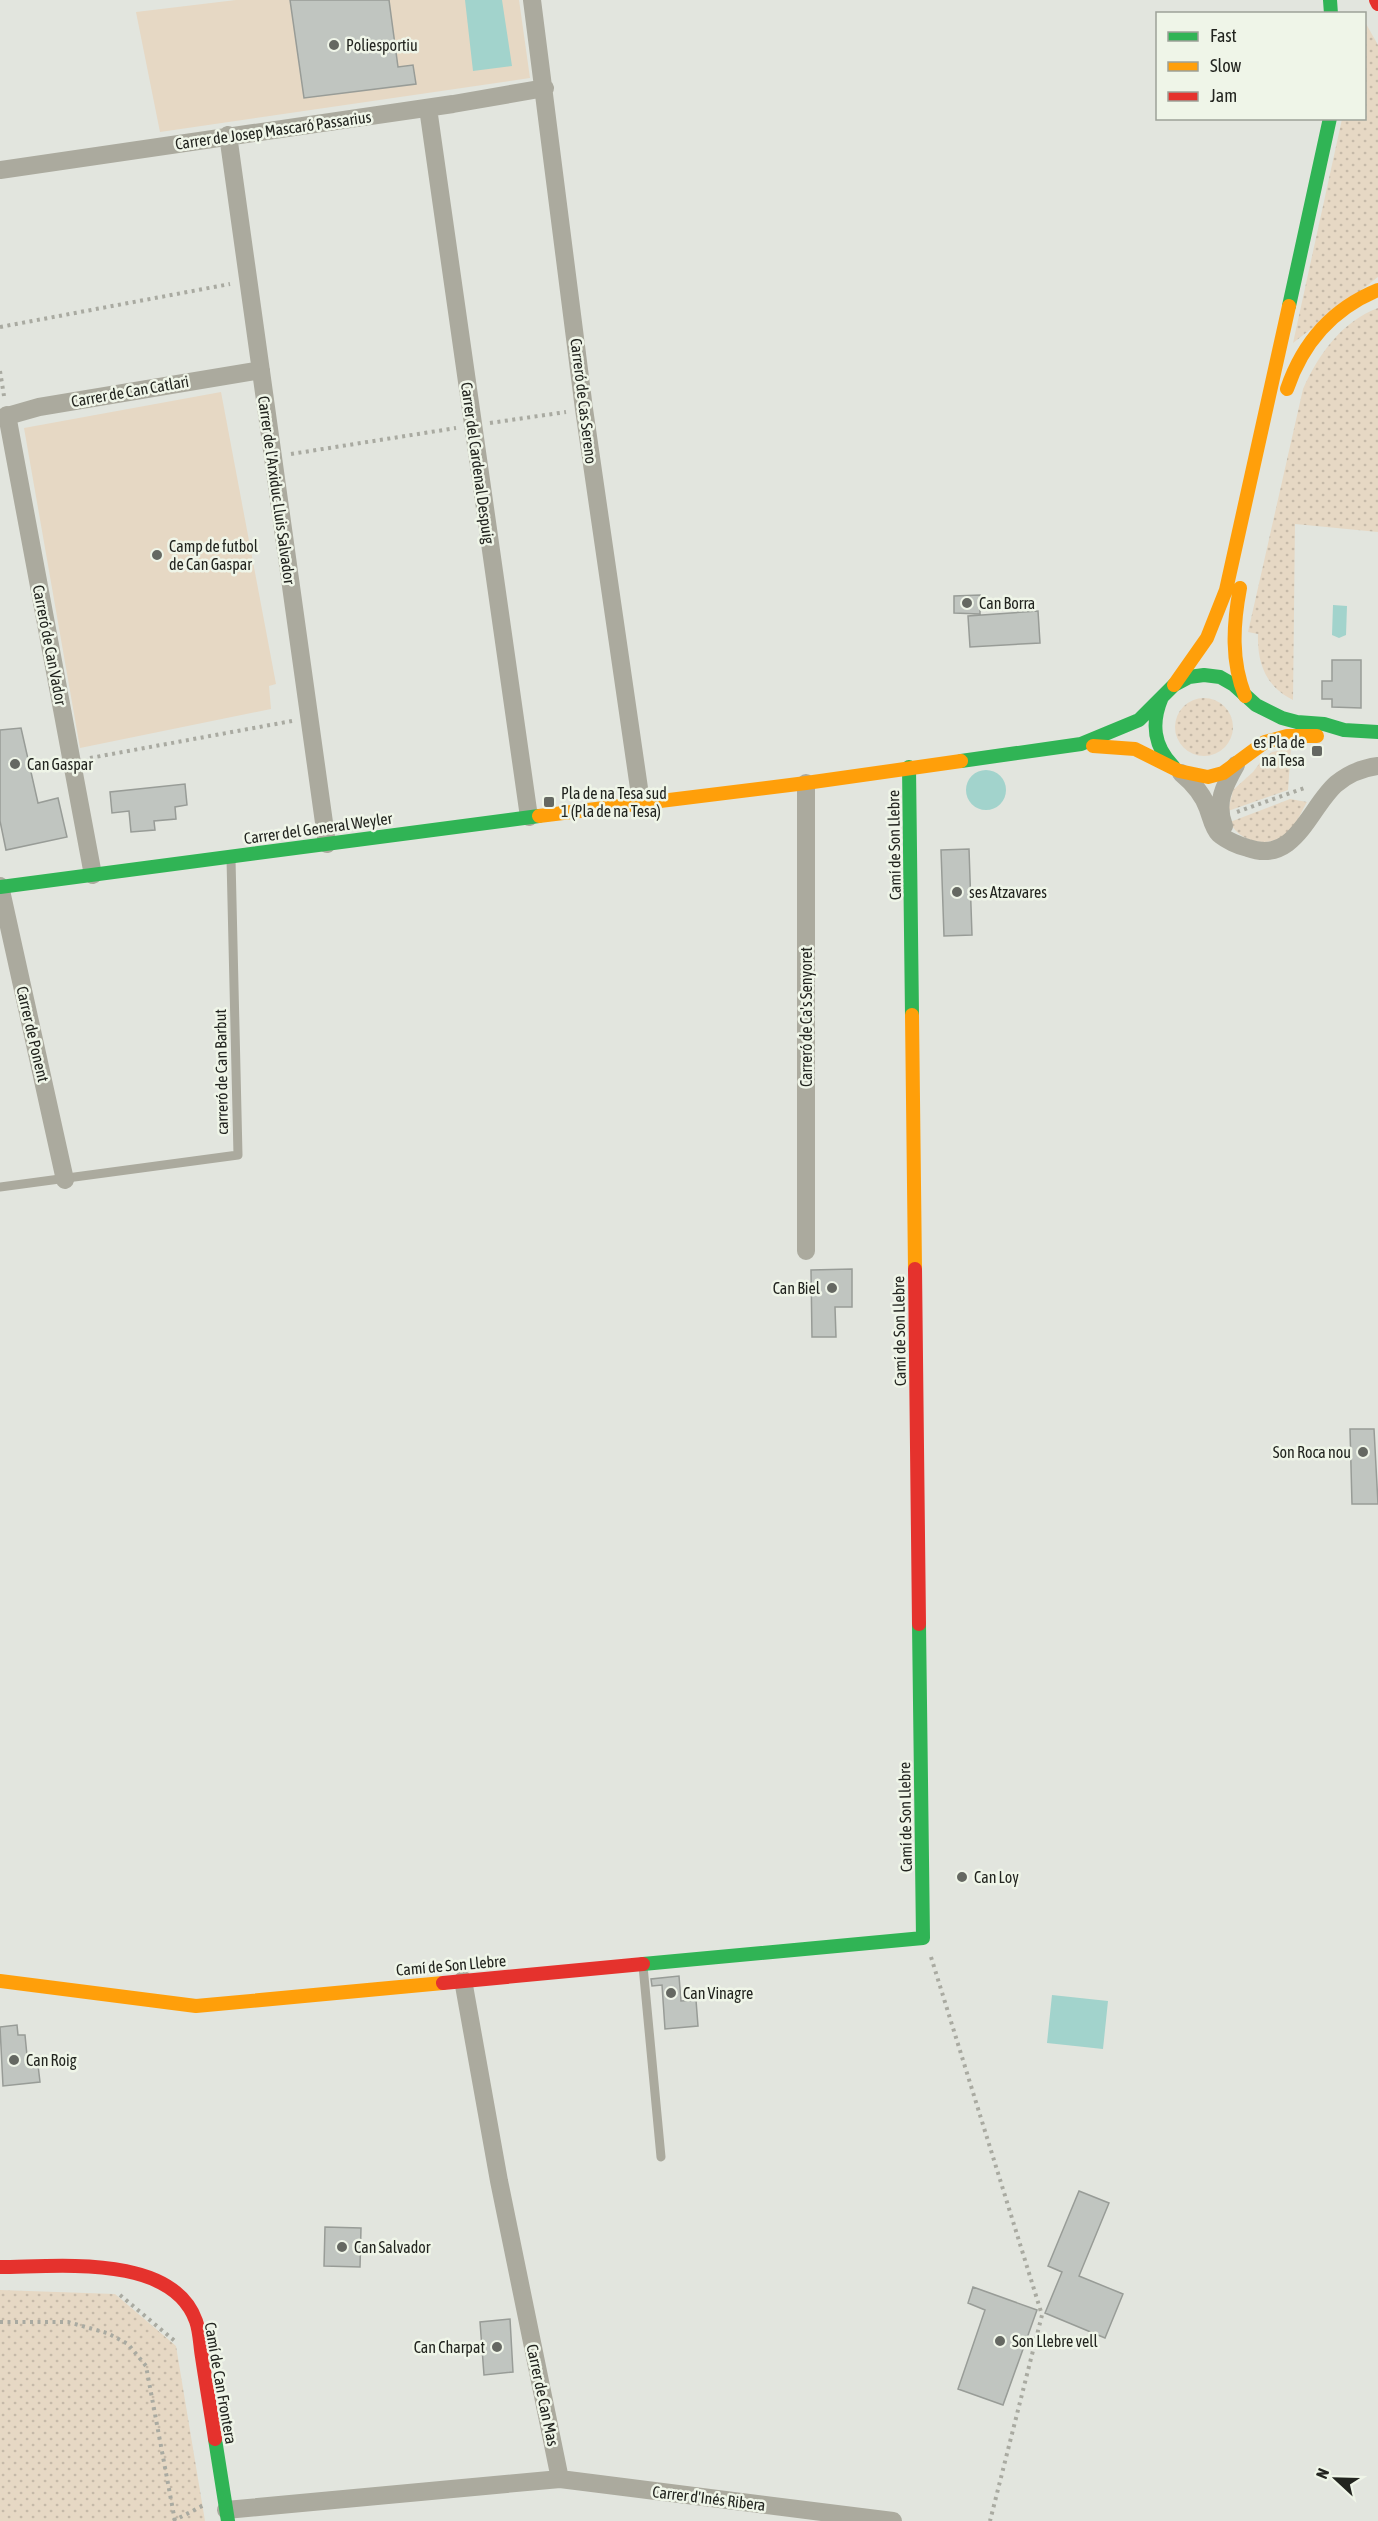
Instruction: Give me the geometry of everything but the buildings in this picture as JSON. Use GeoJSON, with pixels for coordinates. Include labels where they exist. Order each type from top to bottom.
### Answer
{"type":"FeatureCollection","features":[{"type":"Feature","properties":{"kind":"main road"},"geometry":{"type":"LineString","coordinates":[[1081,744],[1139,720],[1174,685],[1203,648],[1222,604],[1241,529],[1330,120]]}},
{"type":"Feature","properties":{"kind":"main road"},"geometry":{"type":"LineString","coordinates":[[1282,405],[1296,365],[1306,345],[1320,328],[1348,304],[1378,290]]}},
{"type":"Feature","properties":{"kind":"main road"},"geometry":{"type":"LineString","coordinates":[[1254,718],[1237,672],[1237,620],[1239,596],[1262,494]]}},
{"type":"Feature","properties":{"kind":"main road"},"geometry":{"type":"LineString","coordinates":[[1174,685],[1189,677],[1212,676],[1234,685],[1256,705],[1282,718],[1297,722],[1324,724],[1344,730],[1378,732]]}},
{"type":"Feature","properties":{"kind":"main road"},"geometry":{"type":"LineString","coordinates":[[1162,696],[1155,711],[1153,728],[1165,759],[1177,770]]}},
{"type":"Feature","properties":{"kind":"main road"},"geometry":{"type":"LineString","coordinates":[[1081,744],[1126,747],[1147,754],[1192,776],[1209,777],[1224,773],[1258,746],[1278,738],[1290,735],[1322,736],[1344,730]]}},
{"type":"Feature","properties":{"kind":"main road"},"geometry":{"type":"LineString","coordinates":[[1241,760],[1254,732]]}},
{"type":"Feature","properties":{"kind":"main road","name":"Carrer del General Weyler"},"geometry":{"type":"LineString","coordinates":[[0,887],[640,802],[806,783],[1081,744]]}},
{"type":"Feature","properties":{"kind":"main road","name":"Camí de Son Llebre"},"geometry":{"type":"LineString","coordinates":[[0,1981],[196,2006],[923,1938],[909,767]]}},
{"type":"Feature","properties":{"kind":"main road","name":"Camí de Can Frontera"},"geometry":{"type":"LineString","coordinates":[[0,2267],[122,2271],[144,2275],[167,2285],[184,2299],[196,2321],[227,2516]]}},
{"type":"Feature","properties":{"kind":"street","name":"Carreró de Cas Sereno"},"geometry":{"type":"LineString","coordinates":[[532,0],[584,409],[640,802]]}},
{"type":"Feature","properties":{"kind":"street","name":"Carrer de Josep Mascaró Passarius"},"geometry":{"type":"LineString","coordinates":[[0,170],[228,135],[428,108],[545,88]]}},
{"type":"Feature","properties":{"kind":"street","name":"Carrer del Cardenal Despuig"},"geometry":{"type":"LineString","coordinates":[[428,108],[529,817]]}},
{"type":"Feature","properties":{"kind":"street","name":"Carrer de l'Arxiduc Lluis Salvador"},"geometry":{"type":"LineString","coordinates":[[228,135],[327,844]]}},
{"type":"Feature","properties":{"kind":"street","name":"Carrer de Can Catlari"},"geometry":{"type":"LineString","coordinates":[[4,416],[39,407],[261,369]]}},
{"type":"Feature","properties":{"kind":"street","name":"Carreró de Can Vador"},"geometry":{"type":"LineString","coordinates":[[4,416],[93,875]]}},
{"type":"Feature","properties":{"kind":"street"},"geometry":{"type":"LineString","coordinates":[[1232,840],[1221,818],[1219,803],[1227,780],[1241,760]]}},
{"type":"Feature","properties":{"kind":"street"},"geometry":{"type":"LineString","coordinates":[[1177,770],[1200,793],[1217,832],[1258,851],[1281,847],[1299,834],[1321,801],[1338,783],[1350,775],[1378,766]]}},
{"type":"Feature","properties":{"kind":"street","name":"Carreró de Ca's Senyoret"},"geometry":{"type":"LineString","coordinates":[[806,783],[806,1251]]}},
{"type":"Feature","properties":{"kind":"street","name":"Carrer de Ponent"},"geometry":{"type":"LineString","coordinates":[[0,887],[65,1180]]}},
{"type":"Feature","properties":{"kind":"street","name":"Carrer de Can Mas"},"geometry":{"type":"LineString","coordinates":[[463,1980],[499,2181],[560,2479]]}},
{"type":"Feature","properties":{"kind":"street"},"geometry":{"type":"LineString","coordinates":[[227,2516],[560,2479]]}},
{"type":"Feature","properties":{"kind":"street","name":"Carrer d'Inés Ribera"},"geometry":{"type":"LineString","coordinates":[[560,2479],[893,2521]]}},
{"type":"Feature","properties":{"kind":"lane","name":"carreró de Can Barbut"},"geometry":{"type":"LineString","coordinates":[[0,1187],[238,1155],[231,857]]}},
{"type":"Feature","properties":{"kind":"lane"},"geometry":{"type":"LineString","coordinates":[[643,1964],[661,2157]]}},
{"type":"Feature","properties":{"kind":"path"},"geometry":{"type":"LineString","coordinates":[[0,327],[248,281]]}},
{"type":"Feature","properties":{"kind":"path"},"geometry":{"type":"LineString","coordinates":[[0,371],[4,416]]}},
{"type":"Feature","properties":{"kind":"path"},"geometry":{"type":"LineString","coordinates":[[273,457],[584,409]]}},
{"type":"Feature","properties":{"kind":"path"},"geometry":{"type":"LineString","coordinates":[[71,761],[309,718]]}},
{"type":"Feature","properties":{"kind":"path"},"geometry":{"type":"LineString","coordinates":[[923,1938],[929,1948],[1042,2315],[990,2521]]}},
{"type":"Feature","properties":{"kind":"path"},"geometry":{"type":"LineString","coordinates":[[117,2293],[178,2344]]}},
{"type":"Feature","properties":{"kind":"path"},"geometry":{"type":"LineString","coordinates":[[0,2322],[68,2322],[107,2333],[128,2344],[146,2366],[175,2521],[205,2505]]}},
{"type":"Feature","properties":{"kind":"path"},"geometry":{"type":"LineString","coordinates":[[203,2494],[206,2513]]}},
{"type":"Feature","properties":{"kind":"shaded area","name":"Poliesportiu"},"geometry":{"type":"Polygon","coordinates":[[[236,0],[519,0],[530,78],[160,132],[136,12],[236,0]]]}},
{"type":"Feature","properties":{"kind":"shaded area"},"geometry":{"type":"Polygon","coordinates":[[[1366,24],[1378,45],[1378,277],[1293,343],[1342,120],[1366,120],[1366,24]]]}},
{"type":"Feature","properties":{"kind":"shaded area"},"geometry":{"type":"Polygon","coordinates":[[[1378,308],[1378,532],[1295,524],[1293,700],[1284,695],[1270,681],[1259,655],[1258,634],[1248,632],[1303,389],[1324,352],[1342,331],[1365,314],[1378,308]]]}},
{"type":"Feature","properties":{"kind":"shaded area","name":"Camp de futbol de Can Gaspar"},"geometry":{"type":"Polygon","coordinates":[[[221,392],[276,684],[269,686],[271,709],[80,748],[24,428],[221,392]]]}},
{"type":"Feature","properties":{"kind":"shaded area"},"geometry":{"type":"Polygon","coordinates":[[[1198,698],[1210,698],[1225,706],[1233,721],[1233,733],[1225,748],[1210,756],[1198,756],[1183,748],[1175,733],[1175,721],[1183,706],[1198,698]]]}},
{"type":"Feature","properties":{"kind":"shaded area"},"geometry":{"type":"Polygon","coordinates":[[[1291,748],[1288,790],[1228,811],[1233,790],[1253,772],[1262,760],[1272,752],[1291,748]]]}},
{"type":"Feature","properties":{"kind":"shaded area"},"geometry":{"type":"Polygon","coordinates":[[[1290,799],[1307,802],[1293,827],[1280,838],[1263,842],[1247,839],[1234,829],[1230,822],[1290,799]]]}},
{"type":"Feature","properties":{"kind":"shaded area"},"geometry":{"type":"Polygon","coordinates":[[[0,2290],[115,2294],[176,2346],[205,2521],[0,2521],[0,2290]]]}},
{"type":"Feature","properties":{"kind":"water"},"geometry":{"type":"Polygon","coordinates":[[[465,0],[502,0],[512,66],[473,71],[465,0]]]}},
{"type":"Feature","properties":{"kind":"water"},"geometry":{"type":"Polygon","coordinates":[[[1333,605],[1347,606],[1346,635],[1339,638],[1332,635],[1333,605]]]}},
{"type":"Feature","properties":{"kind":"water"},"geometry":{"type":"Polygon","coordinates":[[[986,770],[1000,776],[1006,790],[1000,804],[986,810],[972,804],[966,790],[972,776],[986,770]]]}},
{"type":"Feature","properties":{"kind":"water"},"geometry":{"type":"Polygon","coordinates":[[[1052,1995],[1108,2001],[1103,2049],[1047,2043],[1052,1995]]]}},
{"type":"Feature","properties":{"kind":"traffic: fast"},"geometry":{"type":"LineString","coordinates":[[1330,0],[1331,12]]}},
{"type":"Feature","properties":{"kind":"traffic: fast"},"geometry":{"type":"LineString","coordinates":[[1289,306],[1330,120]]}},
{"type":"Feature","properties":{"kind":"traffic: fast"},"geometry":{"type":"LineString","coordinates":[[961,761],[1081,744],[1139,720],[1174,685],[1189,677],[1204,675],[1220,677],[1234,685],[1256,705],[1282,718],[1297,722],[1324,724],[1344,730],[1378,732]]}},
{"type":"Feature","properties":{"kind":"traffic: fast"},"geometry":{"type":"LineString","coordinates":[[1162,697],[1156,716],[1156,733],[1161,750],[1173,766]]}},
{"type":"Feature","properties":{"kind":"traffic: fast"},"geometry":{"type":"LineString","coordinates":[[909,767],[912,1015]]}},
{"type":"Feature","properties":{"kind":"traffic: fast"},"geometry":{"type":"LineString","coordinates":[[0,887],[539,816]]}},
{"type":"Feature","properties":{"kind":"traffic: fast"},"geometry":{"type":"LineString","coordinates":[[643,1964],[923,1938],[919,1624]]}},
{"type":"Feature","properties":{"kind":"traffic: fast"},"geometry":{"type":"LineString","coordinates":[[215,2439],[228,2521]]}},
{"type":"Feature","properties":{"kind":"traffic: slow"},"geometry":{"type":"LineString","coordinates":[[1287,389],[1302,356],[1321,329],[1347,307],[1378,290]]}},
{"type":"Feature","properties":{"kind":"traffic: slow"},"geometry":{"type":"LineString","coordinates":[[1174,685],[1207,638],[1226,590],[1289,306]]}},
{"type":"Feature","properties":{"kind":"traffic: slow"},"geometry":{"type":"LineString","coordinates":[[1240,588],[1236,616],[1235,656],[1245,696]]}},
{"type":"Feature","properties":{"kind":"traffic: slow"},"geometry":{"type":"LineString","coordinates":[[1093,746],[1135,749],[1179,771],[1208,777],[1223,773],[1265,742],[1287,736],[1317,736]]}},
{"type":"Feature","properties":{"kind":"traffic: slow"},"geometry":{"type":"LineString","coordinates":[[539,816],[961,761]]}},
{"type":"Feature","properties":{"kind":"traffic: slow"},"geometry":{"type":"LineString","coordinates":[[912,1015],[915,1269]]}},
{"type":"Feature","properties":{"kind":"traffic: slow"},"geometry":{"type":"LineString","coordinates":[[0,1981],[196,2006],[443,1983]]}},
{"type":"Feature","properties":{"kind":"traffic: jam"},"geometry":{"type":"LineString","coordinates":[[1376,0],[1378,4]]}},
{"type":"Feature","properties":{"kind":"traffic: jam"},"geometry":{"type":"LineString","coordinates":[[915,1269],[919,1624]]}},
{"type":"Feature","properties":{"kind":"traffic: jam"},"geometry":{"type":"LineString","coordinates":[[443,1983],[643,1964]]}},
{"type":"Feature","properties":{"kind":"traffic: jam"},"geometry":{"type":"LineString","coordinates":[[0,2267],[110,2268],[138,2274],[163,2284],[183,2299],[197,2325],[215,2439]]}},
{"type":"Feature","properties":{"kind":"place","name":"Poliesportiu"},"geometry":{"type":"Point","coordinates":[334,45]}},
{"type":"Feature","properties":{"kind":"place","name":"Camp de futbol de Can Gaspar"},"geometry":{"type":"Point","coordinates":[157,555]}},
{"type":"Feature","properties":{"kind":"place","name":"Can Borra"},"geometry":{"type":"Point","coordinates":[967,603]}},
{"type":"Feature","properties":{"kind":"place","name":"es Pla de na Tesa"},"geometry":{"type":"Point","coordinates":[1317,751]}},
{"type":"Feature","properties":{"kind":"place","name":"Can Gaspar"},"geometry":{"type":"Point","coordinates":[15,764]}},
{"type":"Feature","properties":{"kind":"place","name":"Pla de na Tesa sud 1 (Pla de na Tesa)"},"geometry":{"type":"Point","coordinates":[549,802]}},
{"type":"Feature","properties":{"kind":"place","name":"ses Atzavares"},"geometry":{"type":"Point","coordinates":[957,892]}},
{"type":"Feature","properties":{"kind":"place","name":"Can Biel"},"geometry":{"type":"Point","coordinates":[832,1288]}},
{"type":"Feature","properties":{"kind":"place","name":"Son Roca nou"},"geometry":{"type":"Point","coordinates":[1363,1452]}},
{"type":"Feature","properties":{"kind":"place","name":"Can Loy"},"geometry":{"type":"Point","coordinates":[962,1877]}},
{"type":"Feature","properties":{"kind":"place","name":"Can Vinagre"},"geometry":{"type":"Point","coordinates":[671,1993]}},
{"type":"Feature","properties":{"kind":"place","name":"Can Roig"},"geometry":{"type":"Point","coordinates":[14,2060]}},
{"type":"Feature","properties":{"kind":"place","name":"Can Salvador"},"geometry":{"type":"Point","coordinates":[342,2247]}},
{"type":"Feature","properties":{"kind":"place","name":"Son Llebre vell"},"geometry":{"type":"Point","coordinates":[1000,2341]}},
{"type":"Feature","properties":{"kind":"place","name":"Can Charpat"},"geometry":{"type":"Point","coordinates":[497,2347]}}]}
